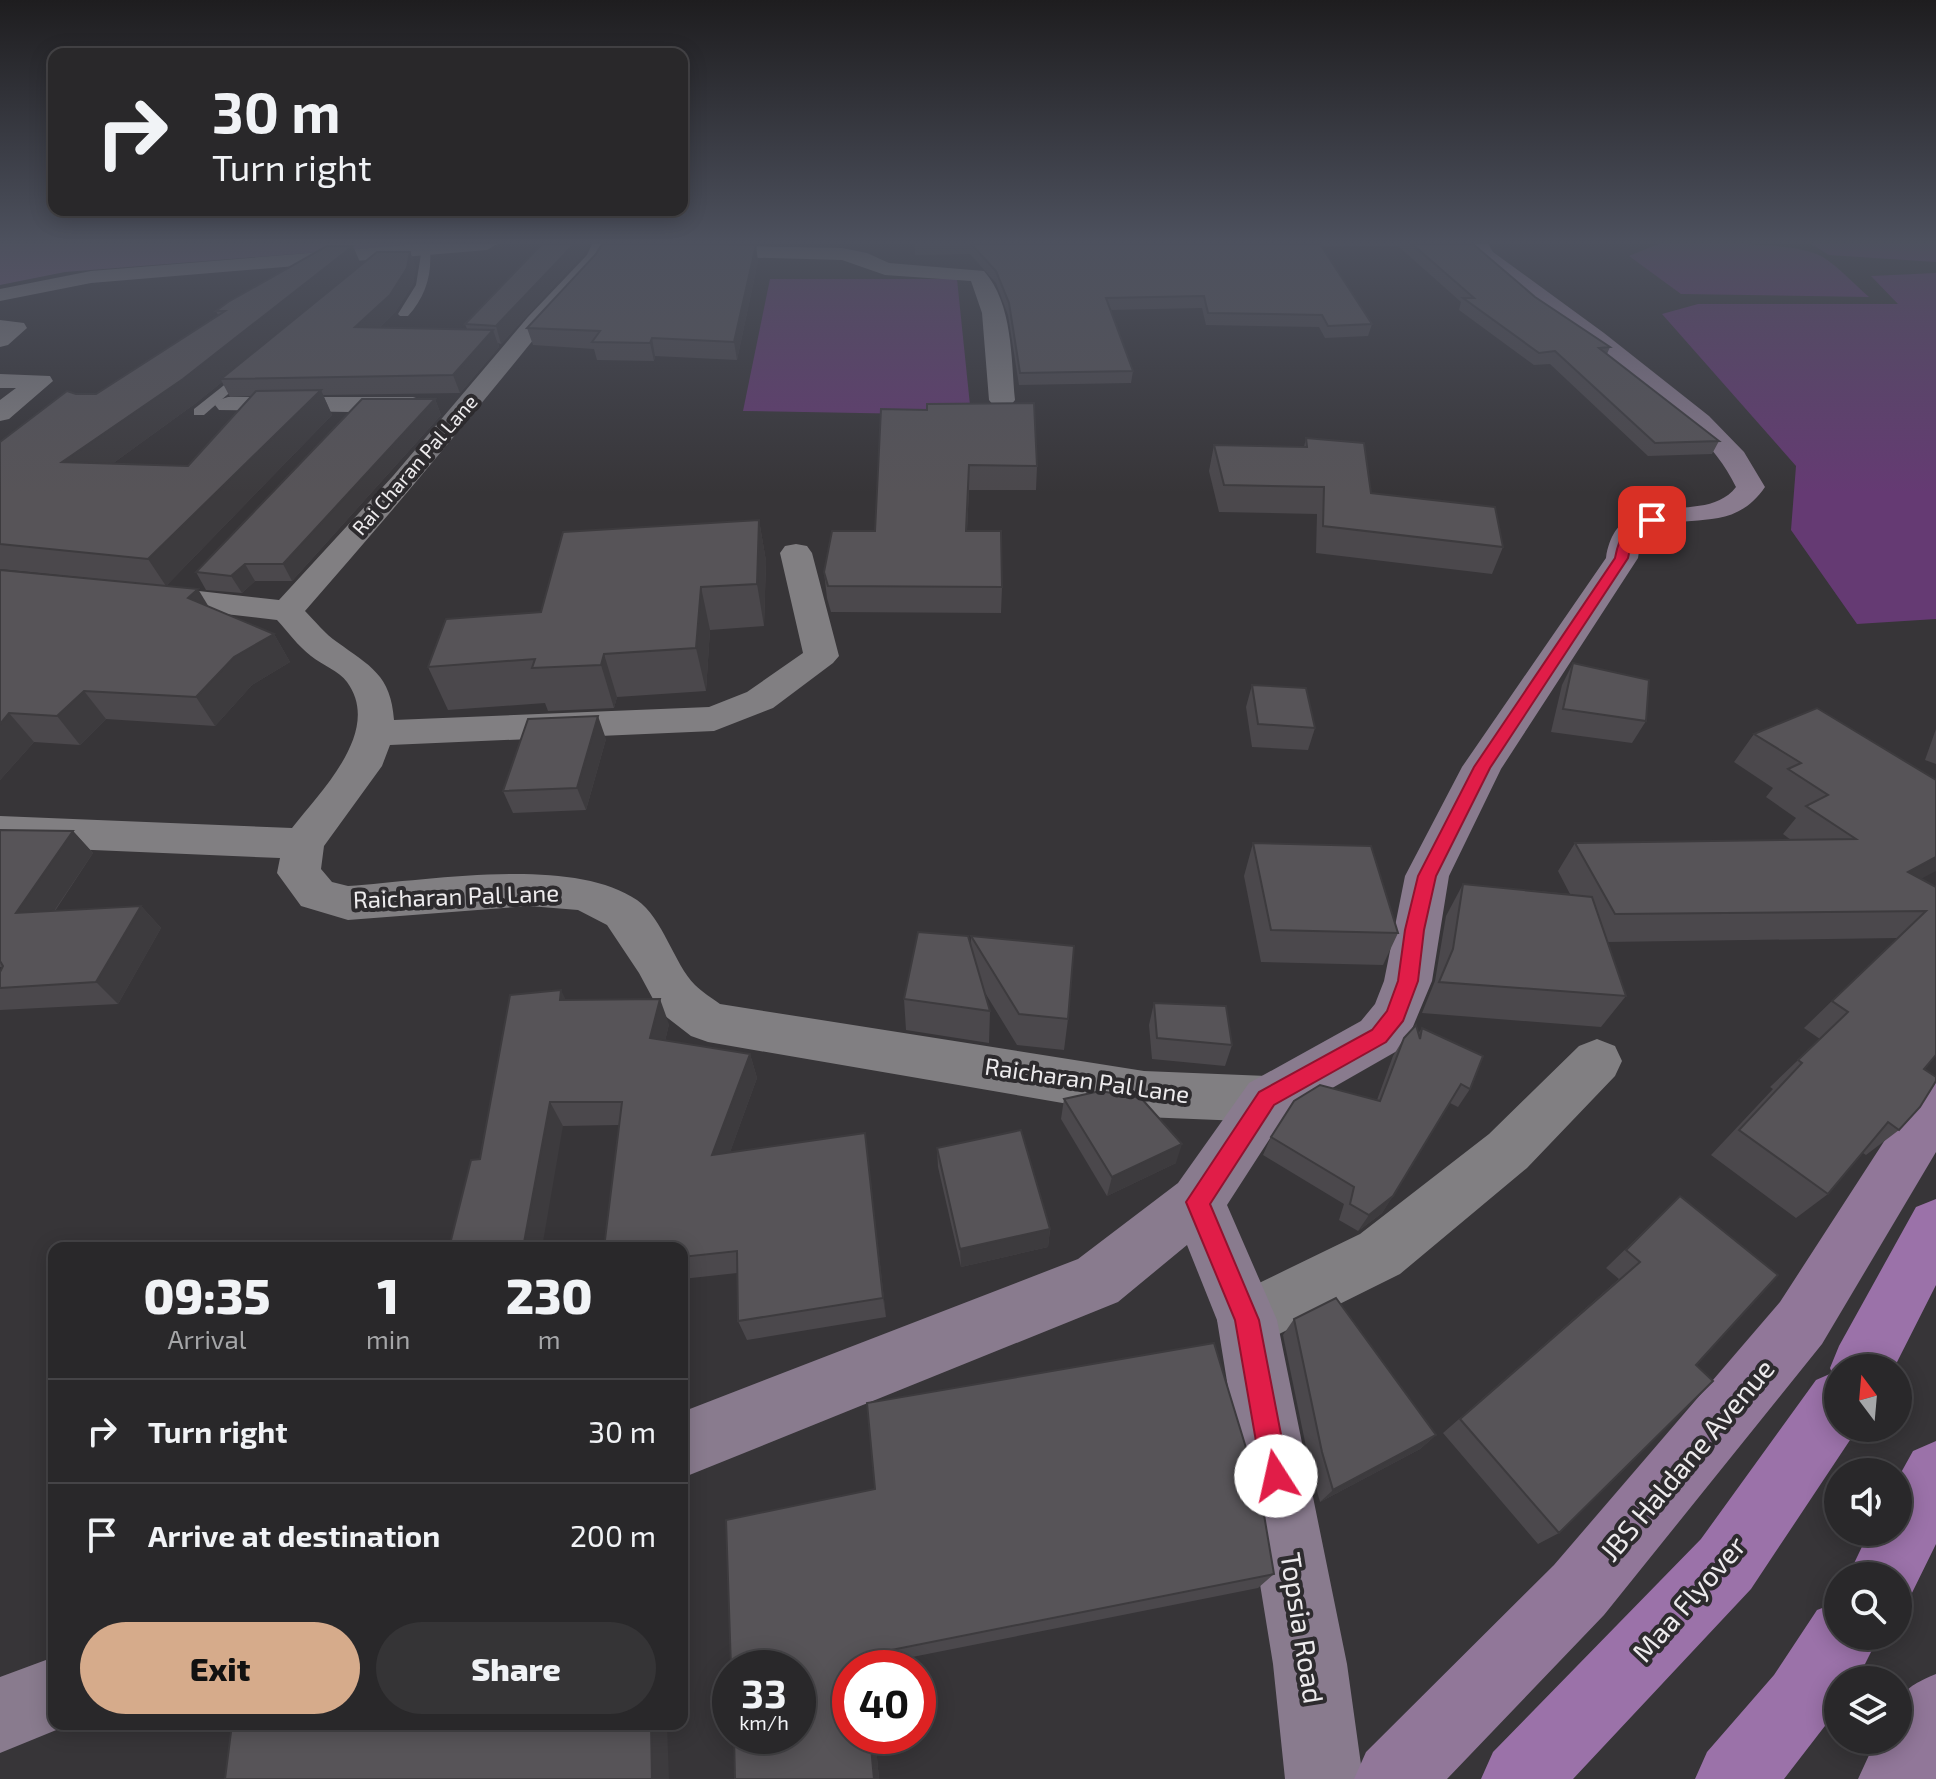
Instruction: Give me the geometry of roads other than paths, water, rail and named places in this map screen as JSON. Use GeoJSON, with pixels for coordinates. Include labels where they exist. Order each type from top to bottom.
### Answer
{"type":"FeatureCollection","features":[{"type":"Feature","properties":{"kind":"highway"},"geometry":{"type":"LineString","coordinates":[[1868,1354],[1936,1226]]}},
{"type":"Feature","properties":{"kind":"highway","name":"Maa Flyover"},"geometry":{"type":"LineString","coordinates":[[1520,1779],[1726,1564],[1824,1422]]}},
{"type":"Feature","properties":{"kind":"highway"},"geometry":{"type":"LineString","coordinates":[[1890,1562],[1936,1474]]}},
{"type":"Feature","properties":{"kind":"highway"},"geometry":{"type":"LineString","coordinates":[[1734,1779],[1800,1701],[1834,1650]]}},
{"type":"Feature","properties":{"kind":"main road","name":"JBS Haldane Avenue"},"geometry":{"type":"LineString","coordinates":[[1393,1779],[1579,1590],[1801,1323],[1936,1105]]}},
{"type":"Feature","properties":{"kind":"main road"},"geometry":{"type":"LineString","coordinates":[[1897,1779],[1936,1712]]}},
{"type":"Feature","properties":{"kind":"street"},"geometry":{"type":"LineString","coordinates":[[0,327],[16,328],[0,340]]}},
{"type":"Feature","properties":{"kind":"street","name":"Rai Charan Pal Lane"},"geometry":{"type":"LineString","coordinates":[[287,611],[403,482],[532,327]]}},
{"type":"Feature","properties":{"kind":"street"},"geometry":{"type":"LineString","coordinates":[[994,327],[1002,400]]}},
{"type":"Feature","properties":{"kind":"street"},"geometry":{"type":"LineString","coordinates":[[688,1443],[1097,1281],[1198,1202],[1267,1099],[1379,1036],[1395,1015],[1408,981],[1427,876],[1482,767],[1622,558],[1626,536],[1634,527],[1652,520],[1728,507],[1746,497],[1751,487],[1743,468],[1700,422],[1583,327]]}},
{"type":"Feature","properties":{"kind":"street"},"geometry":{"type":"LineString","coordinates":[[0,381],[41,381],[0,413]]}},
{"type":"Feature","properties":{"kind":"street"},"geometry":{"type":"LineString","coordinates":[[228,405],[468,404]]}},
{"type":"Feature","properties":{"kind":"street"},"geometry":{"type":"LineString","coordinates":[[338,428],[359,406]]}},
{"type":"Feature","properties":{"kind":"street"},"geometry":{"type":"LineString","coordinates":[[373,733],[714,719],[760,700],[821,656],[796,553]]}},
{"type":"Feature","properties":{"kind":"street"},"geometry":{"type":"LineString","coordinates":[[0,831],[303,844],[368,757],[373,733],[374,697],[359,672],[322,648],[287,611],[188,587],[103,591]]}},
{"type":"Feature","properties":{"kind":"street","name":"Raicharan Pal Lane"},"geometry":{"type":"LineString","coordinates":[[303,844],[299,873],[317,894],[348,903],[529,890],[585,894],[623,913],[656,960],[677,998],[708,1022],[1144,1094],[1267,1099]]}},
{"type":"Feature","properties":{"kind":"street"},"geometry":{"type":"LineString","coordinates":[[1247,1320],[1380,1254],[1508,1151],[1597,1061]]}},
{"type":"Feature","properties":{"kind":"street","name":"Topsia Road"},"geometry":{"type":"LineString","coordinates":[[1198,1202],[1247,1320],[1310,1664],[1324,1779]]}},
{"type":"Feature","properties":{"kind":"street"},"geometry":{"type":"LineString","coordinates":[[0,1715],[48,1696]]}},
{"type":"Feature","properties":{"kind":"lane"},"geometry":{"type":"LineString","coordinates":[[199,412],[259,361]]}}]}
